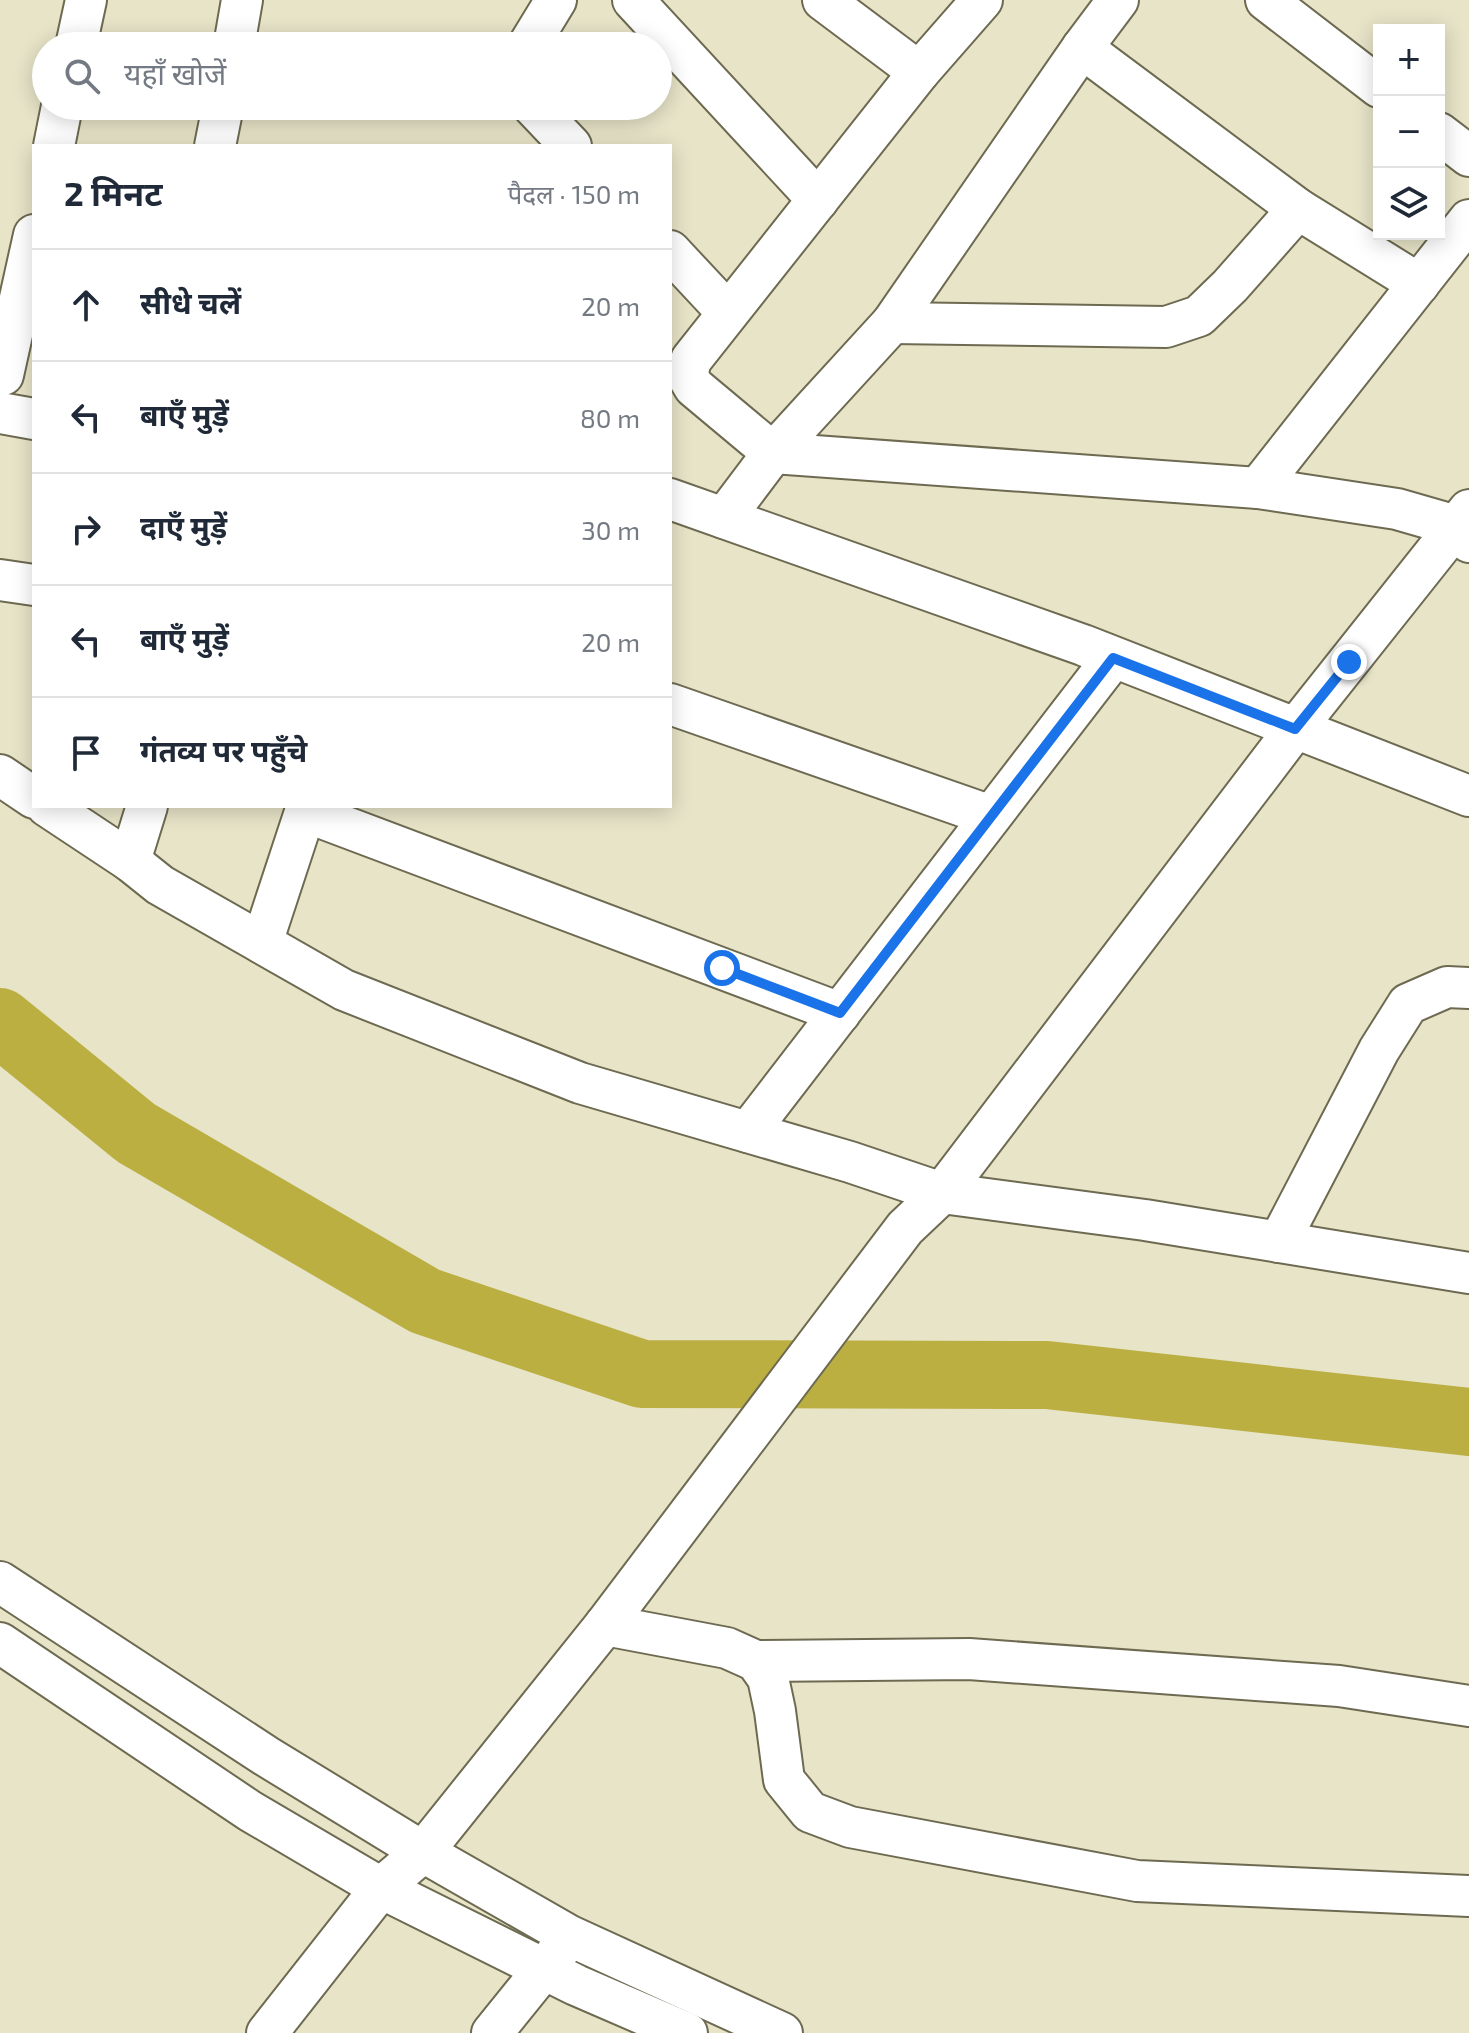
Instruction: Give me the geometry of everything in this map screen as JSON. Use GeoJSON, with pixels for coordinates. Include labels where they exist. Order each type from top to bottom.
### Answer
{"type":"FeatureCollection","features":[{"type":"Feature","properties":{"kind":"street"},"geometry":{"type":"LineString","coordinates":[[79,32],[86,0]]}},
{"type":"Feature","properties":{"kind":"street"},"geometry":{"type":"LineString","coordinates":[[236,32],[242,0]]}},
{"type":"Feature","properties":{"kind":"street"},"geometry":{"type":"LineString","coordinates":[[537,32],[556,0]]}},
{"type":"Feature","properties":{"kind":"street"},"geometry":{"type":"LineString","coordinates":[[633,0],[663,32]]}},
{"type":"Feature","properties":{"kind":"street"},"geometry":{"type":"LineString","coordinates":[[823,0],[919,72]]}},
{"type":"Feature","properties":{"kind":"street"},"geometry":{"type":"LineString","coordinates":[[267,2033],[381,1888],[423,1852],[605,1625],[905,1228],[942,1193],[1295,729],[1465,526],[1397,509],[1258,488],[773,453],[694,387],[687,375],[691,360],[919,72],[982,0]]}},
{"type":"Feature","properties":{"kind":"street"},"geometry":{"type":"LineString","coordinates":[[724,518],[773,453],[892,323],[1118,0]]}},
{"type":"Feature","properties":{"kind":"street"},"geometry":{"type":"LineString","coordinates":[[1266,0],[1373,82]]}},
{"type":"Feature","properties":{"kind":"street"},"geometry":{"type":"LineString","coordinates":[[672,42],[818,200]]}},
{"type":"Feature","properties":{"kind":"street"},"geometry":{"type":"LineString","coordinates":[[1082,48],[1298,209],[1419,284]]}},
{"type":"Feature","properties":{"kind":"street"},"geometry":{"type":"LineString","coordinates":[[54,144],[59,120]]}},
{"type":"Feature","properties":{"kind":"street"},"geometry":{"type":"LineString","coordinates":[[215,144],[220,120]]}},
{"type":"Feature","properties":{"kind":"street"},"geometry":{"type":"LineString","coordinates":[[546,120],[569,144]]}},
{"type":"Feature","properties":{"kind":"street"},"geometry":{"type":"LineString","coordinates":[[1445,138],[1469,156]]}},
{"type":"Feature","properties":{"kind":"street"},"geometry":{"type":"LineString","coordinates":[[892,323],[1166,327],[1199,316],[1298,209]]}},
{"type":"Feature","properties":{"kind":"street"},"geometry":{"type":"LineString","coordinates":[[1258,488],[1469,220]]}},
{"type":"Feature","properties":{"kind":"street"},"geometry":{"type":"LineString","coordinates":[[32,247],[9,386],[32,416]]}},
{"type":"Feature","properties":{"kind":"street"},"geometry":{"type":"LineString","coordinates":[[672,253],[727,312]]}},
{"type":"Feature","properties":{"kind":"street"},"geometry":{"type":"LineString","coordinates":[[672,500],[1113,658],[1469,796]]}},
{"type":"Feature","properties":{"kind":"street"},"geometry":{"type":"LineString","coordinates":[[0,580],[32,585]]}},
{"type":"Feature","properties":{"kind":"street"},"geometry":{"type":"LineString","coordinates":[[748,1132],[1113,658]]}},
{"type":"Feature","properties":{"kind":"street"},"geometry":{"type":"LineString","coordinates":[[672,705],[991,816]]}},
{"type":"Feature","properties":{"kind":"street"},"geometry":{"type":"LineString","coordinates":[[0,775],[32,797]]}},
{"type":"Feature","properties":{"kind":"street"},"geometry":{"type":"LineString","coordinates":[[50,808],[130,861],[160,885],[344,990],[580,1083],[942,1193],[1145,1220],[1469,1273]]}},
{"type":"Feature","properties":{"kind":"street"},"geometry":{"type":"LineString","coordinates":[[130,861],[146,808]]}},
{"type":"Feature","properties":{"kind":"street"},"geometry":{"type":"LineString","coordinates":[[262,943],[306,809],[840,1013]]}},
{"type":"Feature","properties":{"kind":"street"},"geometry":{"type":"LineString","coordinates":[[1279,1242],[1379,1050],[1408,1004],[1447,987],[1469,988]]}},
{"type":"Feature","properties":{"kind":"street"},"geometry":{"type":"LineString","coordinates":[[0,1582],[266,1756],[423,1852],[570,1936],[782,2033]]}},
{"type":"Feature","properties":{"kind":"street"},"geometry":{"type":"LineString","coordinates":[[605,1625],[727,1648],[756,1661],[969,1659],[1339,1686],[1469,1706]]}},
{"type":"Feature","properties":{"kind":"street"},"geometry":{"type":"LineString","coordinates":[[0,1643],[250,1811],[381,1888],[545,1969],[687,2033]]}},
{"type":"Feature","properties":{"kind":"street"},"geometry":{"type":"LineString","coordinates":[[756,1661],[768,1678],[784,1780],[810,1812],[850,1827],[1137,1881],[1469,1896]]}},
{"type":"Feature","properties":{"kind":"street"},"geometry":{"type":"LineString","coordinates":[[502,2027],[570,1936]]}},
{"type":"Feature","properties":{"kind":"waterway"},"geometry":{"type":"LineString","coordinates":[[0,1022],[136,1133],[425,1301],[642,1374],[1047,1375],[1469,1422]]}},
{"type":"Feature","properties":{"kind":"route"},"geometry":{"type":"LineString","coordinates":[[722,968],[840,1013],[1113,658],[1295,729],[1349,662]]}}]}
